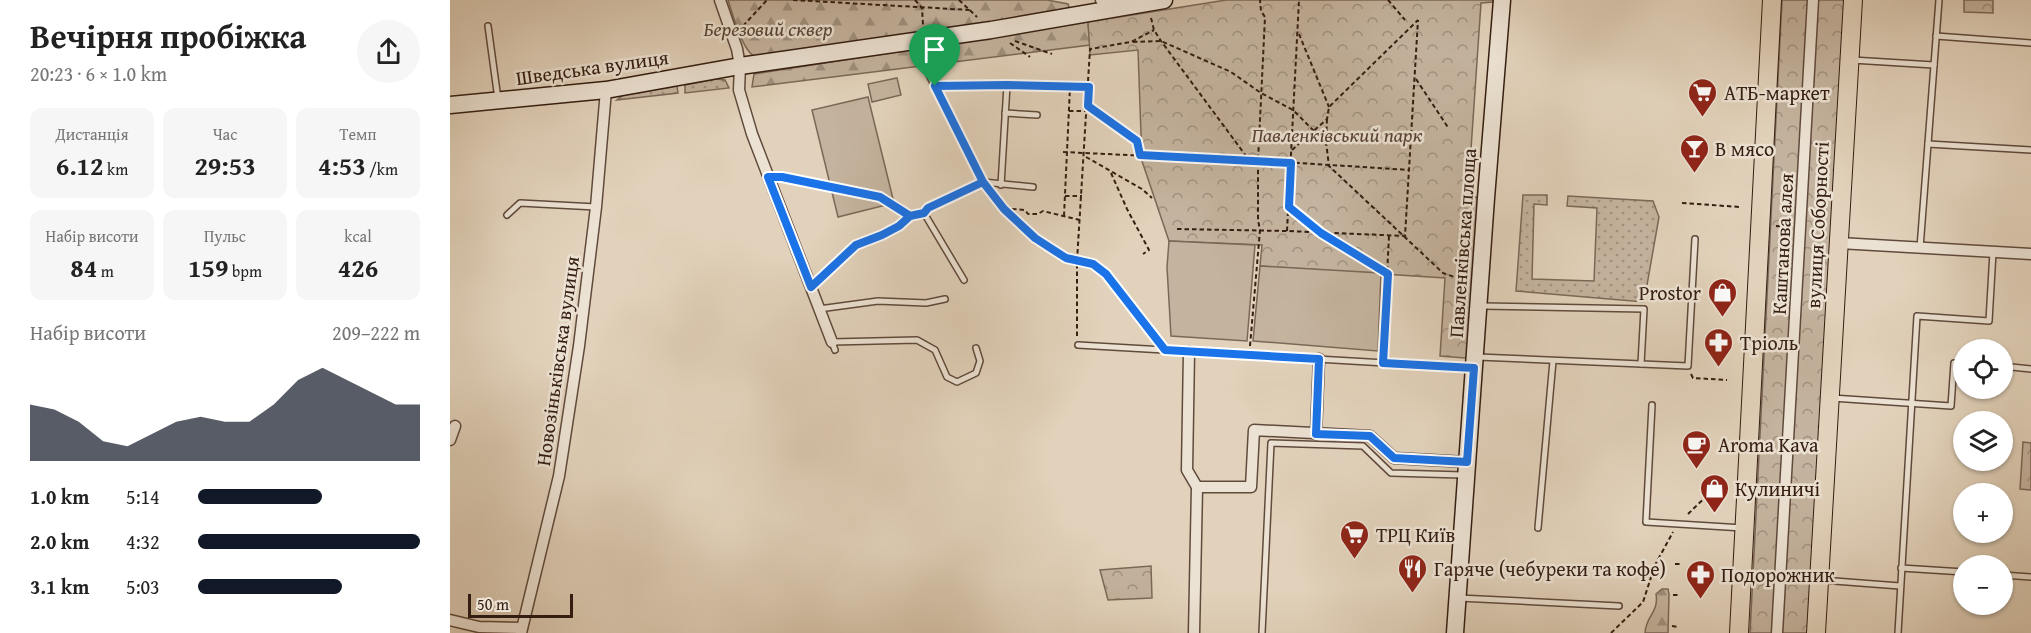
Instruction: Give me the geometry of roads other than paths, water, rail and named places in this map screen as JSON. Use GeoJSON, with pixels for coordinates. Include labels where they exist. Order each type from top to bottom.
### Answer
{"type":"FeatureCollection","features":[{"type":"Feature","properties":{"kind":"main road"},"geometry":{"type":"LineString","coordinates":[[1738,633],[1772,0]]}},
{"type":"Feature","properties":{"kind":"main road","name":"вулиця Соборності"},"geometry":{"type":"LineString","coordinates":[[1816,633],[1853,0]]}},
{"type":"Feature","properties":{"kind":"street"},"geometry":{"type":"LineString","coordinates":[[720,0],[737,49],[740,66],[739,90],[752,135],[833,346]]}},
{"type":"Feature","properties":{"kind":"street","name":"Шведська вулиця"},"geometry":{"type":"LineString","coordinates":[[1101,0],[1129,4]]}},
{"type":"Feature","properties":{"kind":"street","name":"Шведська вулиця"},"geometry":{"type":"LineString","coordinates":[[450,105],[606,90],[740,66],[1002,28],[1129,4],[1164,0]]}},
{"type":"Feature","properties":{"kind":"street","name":"Павленківська площа"},"geometry":{"type":"LineString","coordinates":[[1455,633],[1502,0]]}},
{"type":"Feature","properties":{"kind":"street","name":"Каштанова алея"},"geometry":{"type":"LineString","coordinates":[[1778,633],[1814,0]]}},
{"type":"Feature","properties":{"kind":"street","name":"Новозіньківська вулиця"},"geometry":{"type":"LineString","coordinates":[[522,630],[559,476],[579,346],[596,207],[606,90]]}},
{"type":"Feature","properties":{"kind":"street"},"geometry":{"type":"LineString","coordinates":[[1839,243],[2031,254]]}},
{"type":"Feature","properties":{"kind":"street"},"geometry":{"type":"LineString","coordinates":[[1189,352],[1187,470],[1197,487],[1194,633]]}},
{"type":"Feature","properties":{"kind":"street"},"geometry":{"type":"LineString","coordinates":[[1316,434],[1319,359]]}},
{"type":"Feature","properties":{"kind":"street"},"geometry":{"type":"LineString","coordinates":[[450,440],[455,426]]}},
{"type":"Feature","properties":{"kind":"street"},"geometry":{"type":"LineString","coordinates":[[1197,487],[1251,487],[1254,430],[1370,436],[1394,458],[1466,469]]}},
{"type":"Feature","properties":{"kind":"street"},"geometry":{"type":"LineString","coordinates":[[450,620],[479,627],[522,630]]}},
{"type":"Feature","properties":{"kind":"lane"},"geometry":{"type":"LineString","coordinates":[[1920,248],[1939,0]]}},
{"type":"Feature","properties":{"kind":"lane"},"geometry":{"type":"LineString","coordinates":[[488,26],[498,101]]}},
{"type":"Feature","properties":{"kind":"lane"},"geometry":{"type":"LineString","coordinates":[[1936,36],[2031,43]]}},
{"type":"Feature","properties":{"kind":"lane"},"geometry":{"type":"LineString","coordinates":[[924,40],[926,69],[983,182],[1004,209]]}},
{"type":"Feature","properties":{"kind":"lane"},"geometry":{"type":"LineString","coordinates":[[1849,60],[1934,65]]}},
{"type":"Feature","properties":{"kind":"lane"},"geometry":{"type":"LineString","coordinates":[[935,86],[1007,85],[1001,184]]}},
{"type":"Feature","properties":{"kind":"lane"},"geometry":{"type":"LineString","coordinates":[[1005,113],[1037,115]]}},
{"type":"Feature","properties":{"kind":"lane"},"geometry":{"type":"LineString","coordinates":[[1928,144],[2031,150]]}},
{"type":"Feature","properties":{"kind":"lane"},"geometry":{"type":"LineString","coordinates":[[964,280],[924,213],[928,208],[983,182],[1034,187]]}},
{"type":"Feature","properties":{"kind":"lane"},"geometry":{"type":"LineString","coordinates":[[507,215],[520,203],[596,207]]}},
{"type":"Feature","properties":{"kind":"lane"},"geometry":{"type":"LineString","coordinates":[[1078,345],[1383,363],[1554,361],[1688,366],[1695,239]]}},
{"type":"Feature","properties":{"kind":"lane"},"geometry":{"type":"LineString","coordinates":[[1898,633],[1917,316],[1989,321],[1993,252]]}},
{"type":"Feature","properties":{"kind":"lane"},"geometry":{"type":"LineString","coordinates":[[819,309],[878,301],[926,303],[945,299]]}},
{"type":"Feature","properties":{"kind":"lane"},"geometry":{"type":"LineString","coordinates":[[1479,306],[1644,309],[1641,364]]}},
{"type":"Feature","properties":{"kind":"lane"},"geometry":{"type":"LineString","coordinates":[[833,346],[917,340],[935,350],[947,377],[957,382],[976,373],[980,362],[976,348]]}},
{"type":"Feature","properties":{"kind":"lane"},"geometry":{"type":"LineString","coordinates":[[1538,528],[1554,361]]}},
{"type":"Feature","properties":{"kind":"lane"},"geometry":{"type":"LineString","coordinates":[[2013,367],[2031,369]]}},
{"type":"Feature","properties":{"kind":"lane"},"geometry":{"type":"LineString","coordinates":[[1830,397],[1951,406],[1953,377]]}},
{"type":"Feature","properties":{"kind":"lane"},"geometry":{"type":"LineString","coordinates":[[1652,405],[1646,522],[1744,528]]}},
{"type":"Feature","properties":{"kind":"lane"},"geometry":{"type":"LineString","coordinates":[[1262,633],[1270,443],[1363,446],[1391,473],[1466,469]]}},
{"type":"Feature","properties":{"kind":"lane"},"geometry":{"type":"LineString","coordinates":[[1901,568],[1953,571]]}},
{"type":"Feature","properties":{"kind":"lane"},"geometry":{"type":"LineString","coordinates":[[2013,576],[2031,577]]}},
{"type":"Feature","properties":{"kind":"lane"},"geometry":{"type":"LineString","coordinates":[[1819,580],[1900,586]]}},
{"type":"Feature","properties":{"kind":"lane"},"geometry":{"type":"LineString","coordinates":[[1457,598],[1619,606]]}},
{"type":"Feature","properties":{"kind":"place","name":"АТБ-маркет"},"geometry":{"type":"Point","coordinates":[1703,118]}},
{"type":"Feature","properties":{"kind":"place","name":"В мясо"},"geometry":{"type":"Point","coordinates":[1694,174]}},
{"type":"Feature","properties":{"kind":"place","name":"Prostor"},"geometry":{"type":"Point","coordinates":[1722,318]}},
{"type":"Feature","properties":{"kind":"place","name":"Тріоль"},"geometry":{"type":"Point","coordinates":[1719,368]}},
{"type":"Feature","properties":{"kind":"place","name":"Aroma Kava"},"geometry":{"type":"Point","coordinates":[1697,470]}},
{"type":"Feature","properties":{"kind":"place","name":"Кулиничі"},"geometry":{"type":"Point","coordinates":[1714,514]}},
{"type":"Feature","properties":{"kind":"place","name":"ТРЦ Київ"},"geometry":{"type":"Point","coordinates":[1355,560]}},
{"type":"Feature","properties":{"kind":"place","name":"Гаряче (чебуреки та кофе)"},"geometry":{"type":"Point","coordinates":[1413,594]}},
{"type":"Feature","properties":{"kind":"place","name":"Подорожник"},"geometry":{"type":"Point","coordinates":[1700,600]}},
{"type":"Feature","properties":{"kind":"park label","name":"Березовий сквер"},"geometry":{"type":"Point","coordinates":[768,28]}},
{"type":"Feature","properties":{"kind":"park label","name":"Павленківський парк"},"geometry":{"type":"Point","coordinates":[1337,134]}}]}
